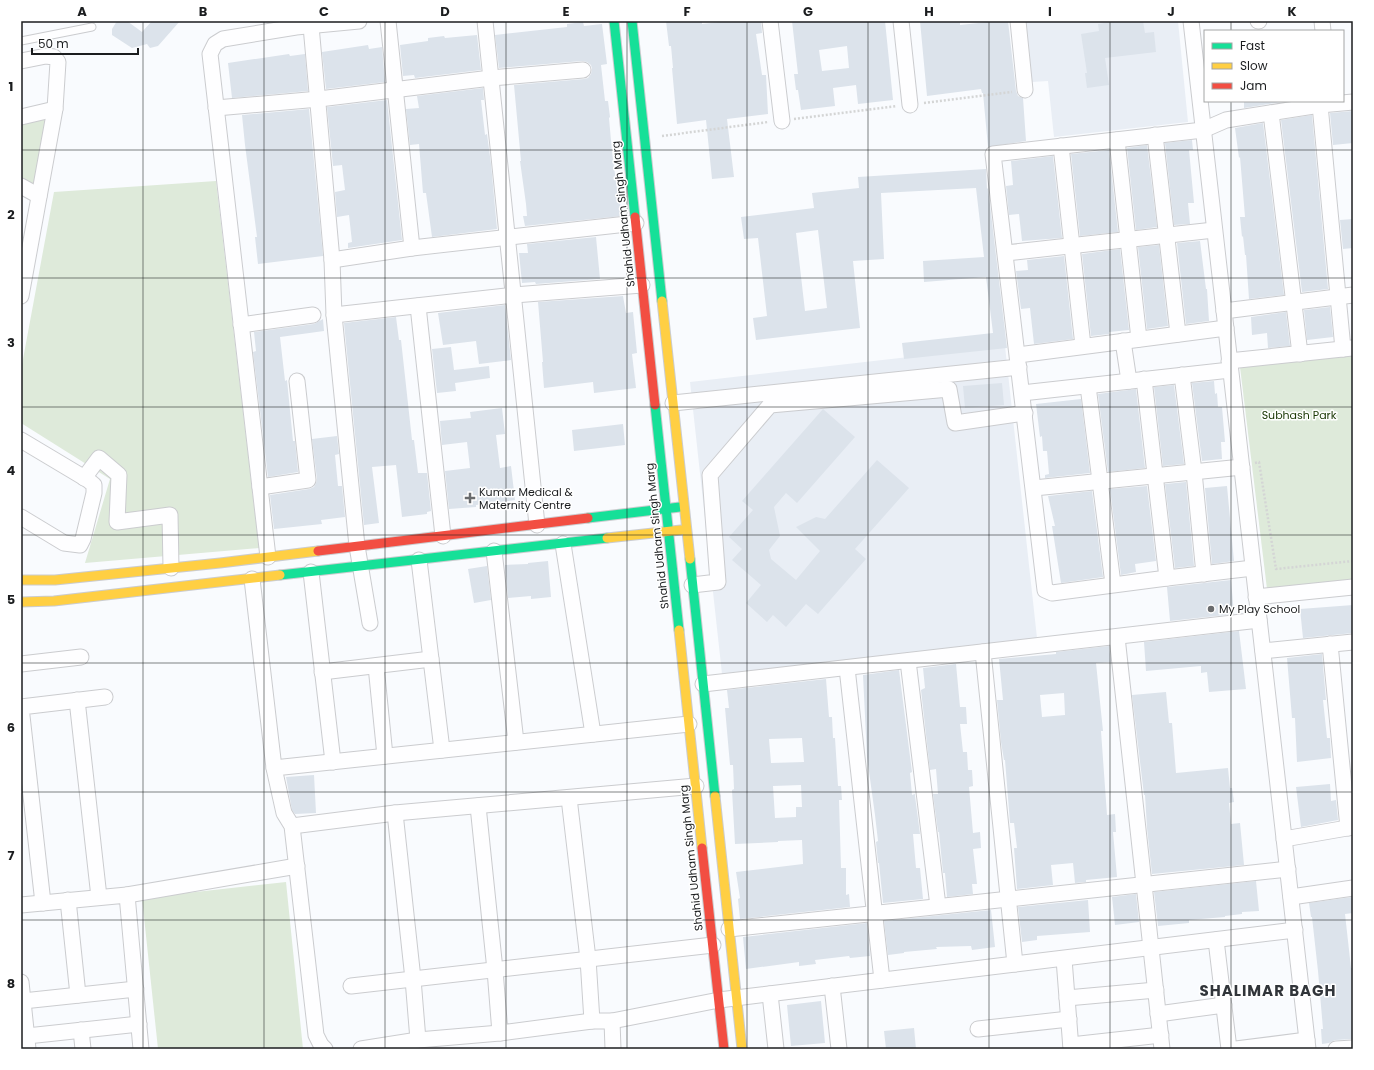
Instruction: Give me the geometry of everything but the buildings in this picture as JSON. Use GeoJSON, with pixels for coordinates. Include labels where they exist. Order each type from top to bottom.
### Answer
{"type":"FeatureCollection","features":[{"type":"Feature","properties":{"kind":"street"},"geometry":{"type":"LineString","coordinates":[[268,557],[210,54],[215,44],[223,39],[311,26],[359,21]]}},
{"type":"Feature","properties":{"kind":"street"},"geometry":{"type":"LineString","coordinates":[[388,21],[412,248]]}},
{"type":"Feature","properties":{"kind":"street"},"geometry":{"type":"LineString","coordinates":[[486,21],[537,525]]}},
{"type":"Feature","properties":{"kind":"street","name":"Shahid Udham Singh Marg"},"geometry":{"type":"LineString","coordinates":[[614,21],[724,1049]]}},
{"type":"Feature","properties":{"kind":"street"},"geometry":{"type":"LineString","coordinates":[[632,21],[742,1049]]}},
{"type":"Feature","properties":{"kind":"street"},"geometry":{"type":"LineString","coordinates":[[770,21],[782,120]]}},
{"type":"Feature","properties":{"kind":"street"},"geometry":{"type":"LineString","coordinates":[[901,21],[910,105]]}},
{"type":"Feature","properties":{"kind":"street"},"geometry":{"type":"LineString","coordinates":[[1018,21],[1025,90]]}},
{"type":"Feature","properties":{"kind":"street"},"geometry":{"type":"LineString","coordinates":[[1190,21],[1308,1044],[1236,1049]]}},
{"type":"Feature","properties":{"kind":"street"},"geometry":{"type":"LineString","coordinates":[[311,26],[319,99],[332,260],[334,315],[357,546],[370,623]]}},
{"type":"Feature","properties":{"kind":"street"},"geometry":{"type":"LineString","coordinates":[[21,61],[46,56],[54,57],[58,62],[55,109],[24,266],[21,296]]}},
{"type":"Feature","properties":{"kind":"street"},"geometry":{"type":"LineString","coordinates":[[216,108],[319,99],[491,78],[583,70]]}},
{"type":"Feature","properties":{"kind":"street"},"geometry":{"type":"LineString","coordinates":[[1253,568],[1113,584],[1052,593],[1045,590],[993,154],[1203,130],[1226,120],[1271,112],[1353,102]]}},
{"type":"Feature","properties":{"kind":"street"},"geometry":{"type":"LineString","coordinates":[[1022,393],[1182,375],[1230,365],[1300,354],[1348,349],[1346,296],[1320,106]]}},
{"type":"Feature","properties":{"kind":"street"},"geometry":{"type":"LineString","coordinates":[[21,117],[55,109]]}},
{"type":"Feature","properties":{"kind":"street"},"geometry":{"type":"LineString","coordinates":[[1271,112],[1300,354]]}},
{"type":"Feature","properties":{"kind":"street"},"geometry":{"type":"LineString","coordinates":[[1155,135],[1178,334]]}},
{"type":"Feature","properties":{"kind":"street"},"geometry":{"type":"LineString","coordinates":[[1117,140],[1139,339]]}},
{"type":"Feature","properties":{"kind":"street"},"geometry":{"type":"LineString","coordinates":[[1061,146],[1083,346]]}},
{"type":"Feature","properties":{"kind":"street"},"geometry":{"type":"LineString","coordinates":[[21,186],[39,196]]}},
{"type":"Feature","properties":{"kind":"street"},"geometry":{"type":"LineString","coordinates":[[332,260],[412,248],[636,223]]}},
{"type":"Feature","properties":{"kind":"street"},"geometry":{"type":"LineString","coordinates":[[1006,253],[1214,230]]}},
{"type":"Feature","properties":{"kind":"street"},"geometry":{"type":"LineString","coordinates":[[334,315],[514,295],[642,285]]}},
{"type":"Feature","properties":{"kind":"street"},"geometry":{"type":"LineString","coordinates":[[1224,311],[1346,296]]}},
{"type":"Feature","properties":{"kind":"street"},"geometry":{"type":"LineString","coordinates":[[418,306],[443,536]]}},
{"type":"Feature","properties":{"kind":"street"},"geometry":{"type":"LineString","coordinates":[[241,325],[313,315]]}},
{"type":"Feature","properties":{"kind":"street"},"geometry":{"type":"LineString","coordinates":[[673,403],[1018,361],[1083,346],[1226,328]]}},
{"type":"Feature","properties":{"kind":"street"},"geometry":{"type":"LineString","coordinates":[[1123,341],[1137,380],[1155,476],[1166,578]]}},
{"type":"Feature","properties":{"kind":"street"},"geometry":{"type":"LineString","coordinates":[[1182,375],[1194,472],[1204,574]]}},
{"type":"Feature","properties":{"kind":"street"},"geometry":{"type":"LineString","coordinates":[[260,488],[308,480],[297,381]]}},
{"type":"Feature","properties":{"kind":"street"},"geometry":{"type":"LineString","coordinates":[[1088,386],[1113,584]]}},
{"type":"Feature","properties":{"kind":"street"},"geometry":{"type":"LineString","coordinates":[[692,585],[718,582],[710,475],[770,405],[948,389],[955,423],[1025,413]]}},
{"type":"Feature","properties":{"kind":"street"},"geometry":{"type":"LineString","coordinates":[[21,440],[84,478],[94,486],[94,493],[83,539],[80,545],[64,543],[21,517]]}},
{"type":"Feature","properties":{"kind":"street"},"geometry":{"type":"LineString","coordinates":[[84,478],[99,458],[119,475],[117,522],[170,515],[171,568]]}},
{"type":"Feature","properties":{"kind":"street"},"geometry":{"type":"LineString","coordinates":[[1034,488],[1242,467]]}},
{"type":"Feature","properties":{"kind":"street"},"geometry":{"type":"LineString","coordinates":[[21,580],[54,580],[171,568],[684,507]]}},
{"type":"Feature","properties":{"kind":"street"},"geometry":{"type":"LineString","coordinates":[[21,602],[54,601],[686,530]]}},
{"type":"Feature","properties":{"kind":"street"},"geometry":{"type":"LineString","coordinates":[[563,544],[593,734]]}},
{"type":"Feature","properties":{"kind":"street"},"geometry":{"type":"LineString","coordinates":[[494,551],[516,742]]}},
{"type":"Feature","properties":{"kind":"street"},"geometry":{"type":"LineString","coordinates":[[419,560],[442,750]]}},
{"type":"Feature","properties":{"kind":"street"},"geometry":{"type":"LineString","coordinates":[[311,572],[333,762]]}},
{"type":"Feature","properties":{"kind":"street"},"geometry":{"type":"LineString","coordinates":[[252,578],[274,768],[284,813],[292,826],[316,1035],[321,1045],[325,1049]]}},
{"type":"Feature","properties":{"kind":"street"},"geometry":{"type":"LineString","coordinates":[[1256,597],[1353,586]]}},
{"type":"Feature","properties":{"kind":"street"},"geometry":{"type":"LineString","coordinates":[[703,684],[1259,620]]}},
{"type":"Feature","properties":{"kind":"street"},"geometry":{"type":"LineString","coordinates":[[1064,959],[1071,1047],[1161,1042],[1117,637]]}},
{"type":"Feature","properties":{"kind":"street"},"geometry":{"type":"LineString","coordinates":[[1263,651],[1353,642]]}},
{"type":"Feature","properties":{"kind":"street"},"geometry":{"type":"LineString","coordinates":[[1284,839],[1350,828],[1330,644]]}},
{"type":"Feature","properties":{"kind":"street"},"geometry":{"type":"LineString","coordinates":[[983,652],[1015,964]]}},
{"type":"Feature","properties":{"kind":"street"},"geometry":{"type":"LineString","coordinates":[[21,664],[81,657]]}},
{"type":"Feature","properties":{"kind":"street"},"geometry":{"type":"LineString","coordinates":[[322,672],[431,659]]}},
{"type":"Feature","properties":{"kind":"street"},"geometry":{"type":"LineString","coordinates":[[908,661],[938,906]]}},
{"type":"Feature","properties":{"kind":"street"},"geometry":{"type":"LineString","coordinates":[[376,666],[385,756]]}},
{"type":"Feature","properties":{"kind":"street"},"geometry":{"type":"LineString","coordinates":[[847,668],[882,980]]}},
{"type":"Feature","properties":{"kind":"street"},"geometry":{"type":"LineString","coordinates":[[43,903],[21,707],[105,697]]}},
{"type":"Feature","properties":{"kind":"street"},"geometry":{"type":"LineString","coordinates":[[77,700],[99,898]]}},
{"type":"Feature","properties":{"kind":"street"},"geometry":{"type":"LineString","coordinates":[[274,768],[689,724]]}},
{"type":"Feature","properties":{"kind":"street"},"geometry":{"type":"LineString","coordinates":[[292,826],[395,814],[696,786]]}},
{"type":"Feature","properties":{"kind":"street"},"geometry":{"type":"LineString","coordinates":[[569,798],[588,959],[592,1022]]}},
{"type":"Feature","properties":{"kind":"street"},"geometry":{"type":"LineString","coordinates":[[478,806],[500,1033]]}},
{"type":"Feature","properties":{"kind":"street"},"geometry":{"type":"LineString","coordinates":[[395,814],[413,979],[418,1040]]}},
{"type":"Feature","properties":{"kind":"street"},"geometry":{"type":"LineString","coordinates":[[21,905],[127,895],[296,866]]}},
{"type":"Feature","properties":{"kind":"street"},"geometry":{"type":"LineString","coordinates":[[729,929],[1288,869]]}},
{"type":"Feature","properties":{"kind":"street"},"geometry":{"type":"LineString","coordinates":[[1291,897],[1353,888]]}},
{"type":"Feature","properties":{"kind":"street"},"geometry":{"type":"LineString","coordinates":[[127,895],[141,1049]]}},
{"type":"Feature","properties":{"kind":"street"},"geometry":{"type":"LineString","coordinates":[[68,900],[78,995]]}},
{"type":"Feature","properties":{"kind":"street"},"geometry":{"type":"LineString","coordinates":[[361,1049],[418,1040],[612,1021],[719,1000],[1294,930]]}},
{"type":"Feature","properties":{"kind":"street"},"geometry":{"type":"LineString","coordinates":[[1216,940],[1230,1049]]}},
{"type":"Feature","properties":{"kind":"street"},"geometry":{"type":"LineString","coordinates":[[351,986],[713,945]]}},
{"type":"Feature","properties":{"kind":"street"},"geometry":{"type":"LineString","coordinates":[[21,982],[28,1042],[81,1030],[139,1024]]}},
{"type":"Feature","properties":{"kind":"street"},"geometry":{"type":"LineString","coordinates":[[832,986],[839,1049]]}},
{"type":"Feature","properties":{"kind":"street"},"geometry":{"type":"LineString","coordinates":[[23,1001],[136,989]]}},
{"type":"Feature","properties":{"kind":"street"},"geometry":{"type":"LineString","coordinates":[[1067,998],[1156,990]]}},
{"type":"Feature","properties":{"kind":"street"},"geometry":{"type":"LineString","coordinates":[[770,994],[776,1049]]}},
{"type":"Feature","properties":{"kind":"street"},"geometry":{"type":"LineString","coordinates":[[1158,1014],[1224,1005]]}},
{"type":"Feature","properties":{"kind":"street"},"geometry":{"type":"LineString","coordinates":[[978,1029],[1069,1019]]}},
{"type":"Feature","properties":{"kind":"street"},"geometry":{"type":"LineString","coordinates":[[612,1021],[613,1049]]}},
{"type":"Feature","properties":{"kind":"street"},"geometry":{"type":"LineString","coordinates":[[81,1030],[83,1049]]}},
{"type":"Feature","properties":{"kind":"street"},"geometry":{"type":"LineString","coordinates":[[1336,1049],[1353,1048]]}},
{"type":"Feature","properties":{"kind":"lane"},"geometry":{"type":"LineString","coordinates":[[21,41],[92,27]]}},
{"type":"Feature","properties":{"kind":"path"},"geometry":{"type":"LineString","coordinates":[[645,138],[1025,90]]}},
{"type":"Feature","properties":{"kind":"path"},"geometry":{"type":"LineString","coordinates":[[1259,462],[1276,570],[1353,561]]}},
{"type":"Feature","properties":{"kind":"shaded area"},"geometry":{"type":"Polygon","coordinates":[[[1025,21],[1178,21],[1188,122],[1054,137],[1048,81],[1032,82],[1025,21]]]}},
{"type":"Feature","properties":{"kind":"shaded area"},"geometry":{"type":"Polygon","coordinates":[[[1005,346],[1037,638],[722,674],[690,382],[1005,346]]]}},
{"type":"Feature","properties":{"kind":"green space"},"geometry":{"type":"Polygon","coordinates":[[[46,119],[34,187],[21,179],[21,124],[46,119]]]}},
{"type":"Feature","properties":{"kind":"green space"},"geometry":{"type":"Polygon","coordinates":[[[216,181],[259,548],[85,563],[110,479],[21,423],[21,370],[54,192],[216,181]]]}},
{"type":"Feature","properties":{"kind":"green space","name":"Subhash Park"},"geometry":{"type":"Polygon","coordinates":[[[1353,356],[1353,579],[1267,589],[1240,367],[1353,356]]]}},
{"type":"Feature","properties":{"kind":"green space"},"geometry":{"type":"Polygon","coordinates":[[[286,882],[303,1049],[158,1049],[142,898],[286,882]]]}},
{"type":"Feature","properties":{"kind":"traffic: fast"},"geometry":{"type":"LineString","coordinates":[[614,21],[635,217]]}},
{"type":"Feature","properties":{"kind":"traffic: fast"},"geometry":{"type":"LineString","coordinates":[[632,21],[662,301]]}},
{"type":"Feature","properties":{"kind":"traffic: fast"},"geometry":{"type":"LineString","coordinates":[[655,405],[679,630]]}},
{"type":"Feature","properties":{"kind":"traffic: fast"},"geometry":{"type":"LineString","coordinates":[[588,518],[680,507]]}},
{"type":"Feature","properties":{"kind":"traffic: fast"},"geometry":{"type":"LineString","coordinates":[[280,575],[607,538]]}},
{"type":"Feature","properties":{"kind":"traffic: fast"},"geometry":{"type":"LineString","coordinates":[[690,559],[715,796]]}},
{"type":"Feature","properties":{"kind":"traffic: slow"},"geometry":{"type":"LineString","coordinates":[[662,301],[690,559]]}},
{"type":"Feature","properties":{"kind":"traffic: slow"},"geometry":{"type":"LineString","coordinates":[[607,538],[681,530]]}},
{"type":"Feature","properties":{"kind":"traffic: slow"},"geometry":{"type":"LineString","coordinates":[[21,580],[55,580],[318,551]]}},
{"type":"Feature","properties":{"kind":"traffic: slow"},"geometry":{"type":"LineString","coordinates":[[21,602],[54,601],[280,575]]}},
{"type":"Feature","properties":{"kind":"traffic: slow"},"geometry":{"type":"LineString","coordinates":[[679,630],[702,848]]}},
{"type":"Feature","properties":{"kind":"traffic: slow"},"geometry":{"type":"LineString","coordinates":[[715,796],[742,1049]]}},
{"type":"Feature","properties":{"kind":"traffic: jam"},"geometry":{"type":"LineString","coordinates":[[635,217],[655,405]]}},
{"type":"Feature","properties":{"kind":"traffic: jam"},"geometry":{"type":"LineString","coordinates":[[318,551],[588,518]]}},
{"type":"Feature","properties":{"kind":"traffic: jam"},"geometry":{"type":"LineString","coordinates":[[702,848],[724,1049]]}},
{"type":"Feature","properties":{"kind":"place","name":"Kumar Medical & Maternity Centre"},"geometry":{"type":"Point","coordinates":[470,498]}},
{"type":"Feature","properties":{"kind":"place","name":"My Play School"},"geometry":{"type":"Point","coordinates":[1211,609]}},
{"type":"Feature","properties":{"kind":"district","name":"SHALIMAR BAGH"},"geometry":{"type":"Point","coordinates":[1268,990]}}]}
